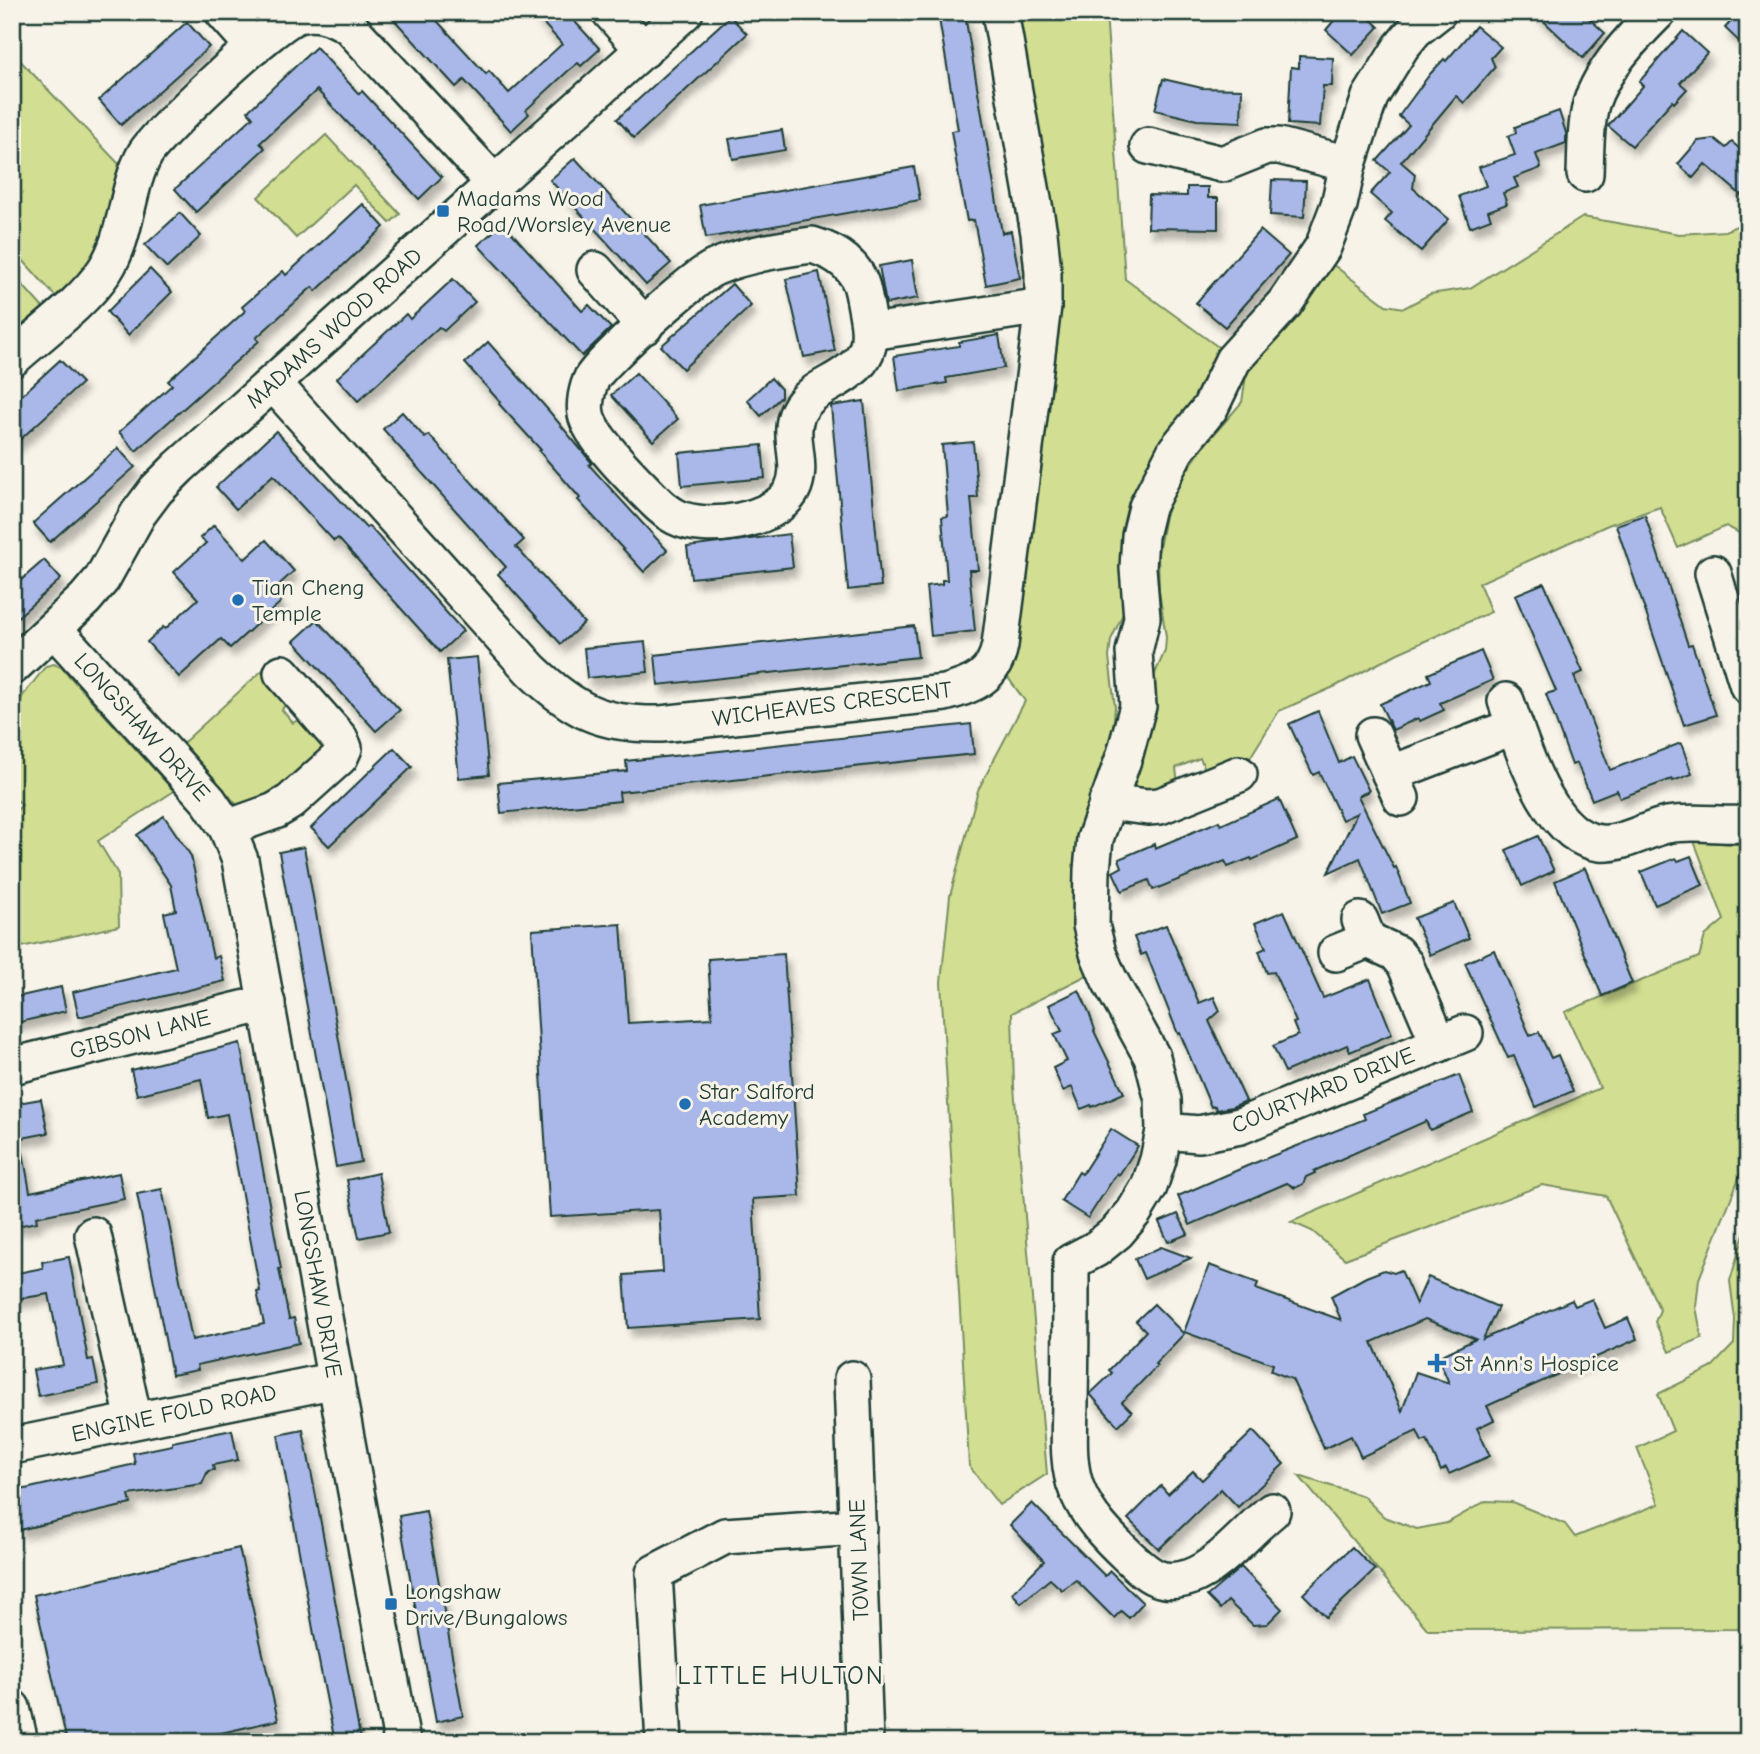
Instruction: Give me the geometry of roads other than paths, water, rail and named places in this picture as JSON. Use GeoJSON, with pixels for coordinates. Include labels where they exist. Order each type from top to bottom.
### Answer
{"type":"FeatureCollection","features":[{"type":"Feature","properties":{"kind":"street"},"geometry":{"type":"LineString","coordinates":[[223,12],[254,47]]}},
{"type":"Feature","properties":{"kind":"street"},"geometry":{"type":"LineString","coordinates":[[610,12],[644,50]]}},
{"type":"Feature","properties":{"kind":"street","name":"MADAMS WOOD ROAD"},"geometry":{"type":"LineString","coordinates":[[12,667],[85,599],[102,579],[138,514],[156,490],[179,467],[685,12]]}},
{"type":"Feature","properties":{"kind":"street","name":"WICHEAVES CRESCENT"},"geometry":{"type":"LineString","coordinates":[[274,383],[544,683],[579,709],[632,725],[662,724],[945,693],[973,684],[994,667],[1000,645],[1043,306],[1039,233],[1000,12]]}},
{"type":"Feature","properties":{"kind":"street"},"geometry":{"type":"LineString","coordinates":[[12,359],[87,293],[105,270],[117,248],[134,183],[145,154],[165,129],[254,47],[296,15],[329,14],[349,26],[494,183]]}},
{"type":"Feature","properties":{"kind":"street"},"geometry":{"type":"LineString","coordinates":[[1585,181],[1587,126],[1598,85],[1652,14]]}},
{"type":"Feature","properties":{"kind":"street"},"geometry":{"type":"LineString","coordinates":[[1272,1511],[1251,1545],[1200,1572],[1177,1580],[1163,1580],[1149,1576],[1110,1539],[1084,1506],[1076,1487],[1072,1463],[1062,1255],[1106,1241],[1134,1212],[1149,1187],[1164,1131],[1163,1100],[1152,1057],[1109,979],[1098,953],[1091,925],[1091,870],[1095,839],[1125,754],[1138,706],[1133,652],[1142,618],[1138,568],[1140,536],[1147,507],[1175,450],[1207,414],[1233,360],[1285,303],[1323,247],[1339,205],[1348,164],[1370,97],[1417,18]]}},
{"type":"Feature","properties":{"kind":"street"},"geometry":{"type":"LineString","coordinates":[[1143,148],[1223,164],[1255,149],[1279,146],[1348,164]]}},
{"type":"Feature","properties":{"kind":"street"},"geometry":{"type":"LineString","coordinates":[[811,245],[825,249],[839,257],[856,274],[862,285],[871,332],[867,351],[856,366],[815,392],[804,402],[796,415],[793,430],[796,478],[785,499],[758,516],[738,521],[707,523],[677,517],[663,509],[598,439],[585,413],[592,379],[600,368],[698,278],[725,263],[811,245]]}},
{"type":"Feature","properties":{"kind":"street"},"geometry":{"type":"LineString","coordinates":[[595,270],[645,326]]}},
{"type":"Feature","properties":{"kind":"street"},"geometry":{"type":"LineString","coordinates":[[871,332],[1043,306]]}},
{"type":"Feature","properties":{"kind":"street"},"geometry":{"type":"LineString","coordinates":[[1713,573],[1711,614],[1748,686]]}},
{"type":"Feature","properties":{"kind":"street","name":"LONGSHAW DRIVE"},"geometry":{"type":"LineString","coordinates":[[54,629],[194,783],[226,828],[240,860],[402,1742]]}},
{"type":"Feature","properties":{"kind":"street"},"geometry":{"type":"LineString","coordinates":[[226,828],[275,811],[290,802],[341,757],[344,748],[340,738],[300,706],[282,673]]}},
{"type":"Feature","properties":{"kind":"street"},"geometry":{"type":"LineString","coordinates":[[1373,736],[1396,786],[1511,714],[1542,792],[1552,810],[1579,836],[1601,843],[1613,842],[1667,825],[1695,822],[1748,824]]}},
{"type":"Feature","properties":{"kind":"street"},"geometry":{"type":"LineString","coordinates":[[1107,802],[1160,806],[1195,782],[1239,774]]}},
{"type":"Feature","properties":{"kind":"street","name":"COURTYARD DRIVE"},"geometry":{"type":"LineString","coordinates":[[1164,1131],[1199,1134],[1240,1126],[1452,1038],[1396,953],[1364,930],[1336,953]]}},
{"type":"Feature","properties":{"kind":"street","name":"GIBSON LANE"},"geometry":{"type":"LineString","coordinates":[[12,1066],[267,1003]]}},
{"type":"Feature","properties":{"kind":"street"},"geometry":{"type":"LineString","coordinates":[[94,1234],[134,1420]]}},
{"type":"Feature","properties":{"kind":"street","name":"TOWN LANE"},"geometry":{"type":"LineString","coordinates":[[852,1379],[866,1742]]}},
{"type":"Feature","properties":{"kind":"street","name":"ENGINE FOLD ROAD"},"geometry":{"type":"LineString","coordinates":[[12,1446],[335,1380]]}},
{"type":"Feature","properties":{"kind":"street"},"geometry":{"type":"LineString","coordinates":[[664,1742],[654,1573],[725,1536],[858,1527]]}},
{"type":"Feature","properties":{"kind":"street"},"geometry":{"type":"LineString","coordinates":[[12,1708],[20,1742]]}},
{"type":"Feature","properties":{"kind":"place","name":"Madams Wood Road/Worsley Avenue"},"geometry":{"type":"Point","coordinates":[443,211]}},
{"type":"Feature","properties":{"kind":"place","name":"Tian Cheng Temple"},"geometry":{"type":"Point","coordinates":[238,600]}},
{"type":"Feature","properties":{"kind":"place","name":"Star Salford Academy"},"geometry":{"type":"Point","coordinates":[685,1104]}},
{"type":"Feature","properties":{"kind":"place","name":"St Ann's Hospice"},"geometry":{"type":"Point","coordinates":[1437,1363]}},
{"type":"Feature","properties":{"kind":"place","name":"Longshaw Drive/Bungalows"},"geometry":{"type":"Point","coordinates":[391,1604]}},
{"type":"Feature","properties":{"kind":"district","name":"LITTLE HULTON"},"geometry":{"type":"Point","coordinates":[781,1676]}}]}
